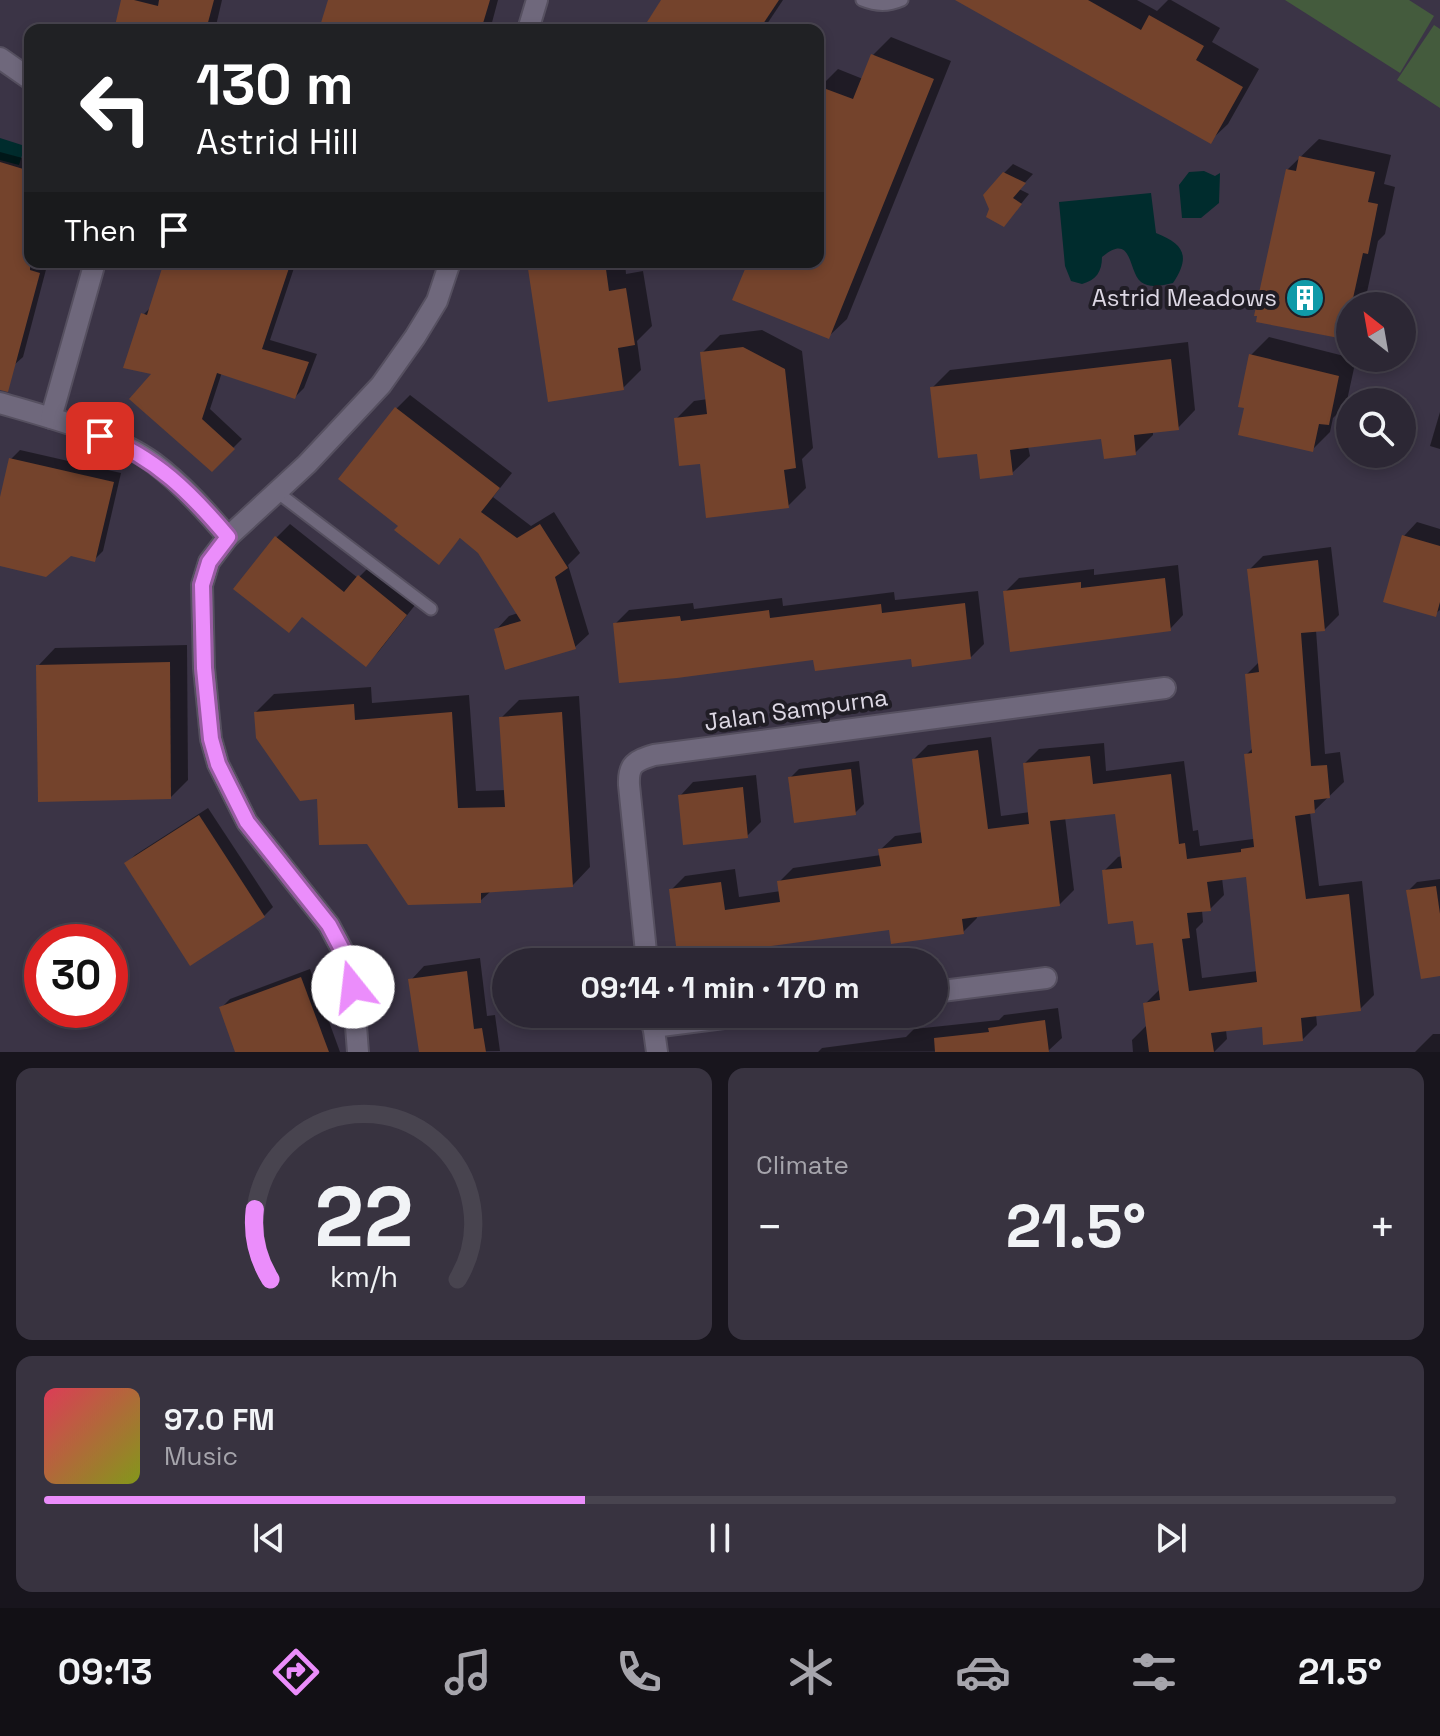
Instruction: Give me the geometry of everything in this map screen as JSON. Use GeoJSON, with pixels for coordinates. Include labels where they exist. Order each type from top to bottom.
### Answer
{"type":"FeatureCollection","features":[{"type":"Feature","properties":{"kind":"street"},"geometry":{"type":"LineString","coordinates":[[530,24],[537,0]]}},
{"type":"Feature","properties":{"kind":"street"},"geometry":{"type":"LineString","coordinates":[[0,58],[24,75]]}},
{"type":"Feature","properties":{"kind":"street"},"geometry":{"type":"LineString","coordinates":[[51,418],[93,268]]}},
{"type":"Feature","properties":{"kind":"street"},"geometry":{"type":"LineString","coordinates":[[358,1052],[353,987],[346,957],[329,925],[247,822],[218,764],[211,739],[204,668],[202,585],[209,562],[228,537],[307,464],[381,385],[437,301],[448,268]]}},
{"type":"Feature","properties":{"kind":"street"},"geometry":{"type":"LineString","coordinates":[[0,403],[125,445],[154,463],[193,498],[228,537]]}},
{"type":"Feature","properties":{"kind":"street","name":"Jalan Sampurna"},"geometry":{"type":"LineString","coordinates":[[646,948],[628,772],[642,759],[1165,688]]}},
{"type":"Feature","properties":{"kind":"street"},"geometry":{"type":"LineString","coordinates":[[948,990],[1046,978]]}},
{"type":"Feature","properties":{"kind":"street"},"geometry":{"type":"LineString","coordinates":[[653,1028],[657,1052]]}},
{"type":"Feature","properties":{"kind":"lane"},"geometry":{"type":"LineString","coordinates":[[862,0],[889,5],[902,0]]}},
{"type":"Feature","properties":{"kind":"lane"},"geometry":{"type":"LineString","coordinates":[[277,492],[431,609]]}},
{"type":"Feature","properties":{"kind":"shaded area"},"geometry":{"type":"Polygon","coordinates":[[[1285,0],[1409,0],[1434,16],[1400,73],[1285,0]]]}},
{"type":"Feature","properties":{"kind":"shaded area"},"geometry":{"type":"Polygon","coordinates":[[[1434,25],[1440,29],[1440,108],[1397,80],[1434,25]]]}},
{"type":"Feature","properties":{"kind":"shaded area"},"geometry":{"type":"Polygon","coordinates":[[[0,138],[24,146],[19,165],[0,160],[0,138]]]}},
{"type":"Feature","properties":{"kind":"shaded area"},"geometry":{"type":"Polygon","coordinates":[[[1204,171],[1215,176],[1220,173],[1219,203],[1201,218],[1182,218],[1179,185],[1189,172],[1204,171]]]}},
{"type":"Feature","properties":{"kind":"shaded area"},"geometry":{"type":"Polygon","coordinates":[[[1151,193],[1156,233],[1173,242],[1182,252],[1182,265],[1173,283],[1152,286],[1141,282],[1125,251],[1119,249],[1102,257],[1101,267],[1091,280],[1082,284],[1071,281],[1065,266],[1059,202],[1151,193]]]}},
{"type":"Feature","properties":{"kind":"building"},"geometry":{"type":"Polygon","coordinates":[[[121,0],[158,6],[159,0],[214,0],[208,24],[115,24],[121,0]]]}},
{"type":"Feature","properties":{"kind":"building"},"geometry":{"type":"Polygon","coordinates":[[[328,0],[490,0],[483,24],[321,24],[328,0]]]}},
{"type":"Feature","properties":{"kind":"building"},"geometry":{"type":"Polygon","coordinates":[[[661,0],[779,0],[763,24],[646,24],[661,0]]]}},
{"type":"Feature","properties":{"kind":"building"},"geometry":{"type":"Polygon","coordinates":[[[955,0],[1088,0],[1141,30],[1149,15],[1204,46],[1196,60],[1243,87],[1211,144],[955,0]]]}},
{"type":"Feature","properties":{"kind":"building"},"geometry":{"type":"Polygon","coordinates":[[[871,54],[934,79],[829,339],[732,300],[745,268],[824,268],[824,88],[853,99],[871,54]]]}},
{"type":"Feature","properties":{"kind":"building"},"geometry":{"type":"Polygon","coordinates":[[[1299,156],[1375,172],[1368,202],[1378,204],[1368,254],[1363,253],[1354,292],[1336,292],[1336,337],[1256,322],[1257,316],[1254,316],[1286,169],[1296,171],[1299,156]]]}},
{"type":"Feature","properties":{"kind":"building"},"geometry":{"type":"Polygon","coordinates":[[[0,162],[24,169],[24,268],[40,273],[8,392],[0,390],[0,162]]]}},
{"type":"Feature","properties":{"kind":"building"},"geometry":{"type":"Polygon","coordinates":[[[1003,172],[1026,183],[1013,198],[1022,204],[1004,227],[986,217],[989,209],[983,195],[1003,172]]]}},
{"type":"Feature","properties":{"kind":"building"},"geometry":{"type":"Polygon","coordinates":[[[162,268],[289,268],[262,349],[309,362],[295,399],[217,373],[202,419],[235,449],[212,472],[129,399],[151,374],[123,368],[141,313],[147,315],[162,268]]]}},
{"type":"Feature","properties":{"kind":"building"},"geometry":{"type":"Polygon","coordinates":[[[528,268],[606,268],[609,291],[626,288],[635,345],[618,348],[624,390],[548,402],[528,268]]]}},
{"type":"Feature","properties":{"kind":"building"},"geometry":{"type":"Polygon","coordinates":[[[743,347],[785,369],[796,468],[784,470],[789,508],[706,518],[700,464],[679,466],[674,418],[707,414],[700,352],[743,347]]]}},
{"type":"Feature","properties":{"kind":"building"},"geometry":{"type":"Polygon","coordinates":[[[1249,354],[1339,376],[1329,425],[1319,424],[1313,452],[1238,435],[1244,408],[1238,407],[1249,354]]]}},
{"type":"Feature","properties":{"kind":"building","name":"Astrid Meadows"},"geometry":{"type":"Polygon","coordinates":[[[1171,359],[1179,430],[1134,435],[1136,455],[1104,459],[1101,439],[1010,450],[1013,475],[980,479],[977,454],[938,458],[930,387],[1171,359]]]}},
{"type":"Feature","properties":{"kind":"building"},"geometry":{"type":"Polygon","coordinates":[[[395,407],[500,488],[481,512],[517,538],[540,524],[568,568],[555,577],[576,649],[505,670],[494,629],[521,621],[478,553],[460,538],[439,565],[394,530],[398,526],[338,479],[395,407]]]}},
{"type":"Feature","properties":{"kind":"building"},"geometry":{"type":"Polygon","coordinates":[[[9,458],[114,482],[95,562],[71,556],[46,577],[0,566],[0,497],[9,458]]]}},
{"type":"Feature","properties":{"kind":"building"},"geometry":{"type":"Polygon","coordinates":[[[1402,535],[1440,546],[1440,602],[1436,617],[1383,602],[1402,535]]]}},
{"type":"Feature","properties":{"kind":"building"},"geometry":{"type":"Polygon","coordinates":[[[275,536],[344,592],[358,575],[407,615],[366,667],[302,617],[289,633],[233,589],[275,536]]]}},
{"type":"Feature","properties":{"kind":"building"},"geometry":{"type":"Polygon","coordinates":[[[1318,560],[1325,631],[1301,633],[1311,766],[1327,765],[1330,798],[1314,800],[1315,813],[1295,816],[1306,899],[1349,894],[1361,1011],[1301,1018],[1303,1041],[1263,1045],[1262,1027],[1211,1033],[1214,1052],[1149,1052],[1143,1003],[1160,1000],[1153,943],[1136,945],[1133,921],[1108,924],[1102,870],[1122,868],[1115,814],[1050,821],[1060,906],[962,919],[964,934],[891,944],[889,930],[764,948],[676,948],[669,889],[721,882],[725,910],[780,902],[777,881],[881,866],[878,849],[922,843],[912,759],[978,750],[988,829],[1029,824],[1023,763],[1090,756],[1093,784],[1171,774],[1179,844],[1185,843],[1187,859],[1241,852],[1241,849],[1254,847],[1244,754],[1252,753],[1245,674],[1259,672],[1247,569],[1318,560]],[[1246,877],[1207,882],[1211,911],[1187,913],[1190,938],[1182,939],[1189,991],[1257,982],[1246,877]]]}},
{"type":"Feature","properties":{"kind":"building"},"geometry":{"type":"Polygon","coordinates":[[[1165,578],[1171,631],[1010,652],[1003,591],[1081,582],[1081,588],[1165,578]]]}},
{"type":"Feature","properties":{"kind":"building"},"geometry":{"type":"Polygon","coordinates":[[[965,603],[971,659],[912,667],[911,659],[815,671],[813,660],[619,683],[613,623],[680,616],[681,621],[769,610],[770,618],[881,604],[882,613],[965,603]]]}},
{"type":"Feature","properties":{"kind":"building"},"geometry":{"type":"Polygon","coordinates":[[[170,662],[171,799],[38,802],[36,665],[170,662]]]}},
{"type":"Feature","properties":{"kind":"building"},"geometry":{"type":"Polygon","coordinates":[[[354,704],[355,720],[452,712],[458,808],[505,807],[499,717],[562,712],[573,887],[481,893],[481,903],[408,905],[367,844],[319,845],[317,799],[300,801],[256,738],[254,712],[354,704]]]}},
{"type":"Feature","properties":{"kind":"building"},"geometry":{"type":"Polygon","coordinates":[[[851,769],[856,815],[794,823],[788,777],[851,769]]]}},
{"type":"Feature","properties":{"kind":"building"},"geometry":{"type":"Polygon","coordinates":[[[743,787],[748,838],[683,845],[678,795],[743,787]]]}},
{"type":"Feature","properties":{"kind":"building"},"geometry":{"type":"Polygon","coordinates":[[[199,815],[265,917],[190,966],[124,863],[199,815]]]}},
{"type":"Feature","properties":{"kind":"building"},"geometry":{"type":"Polygon","coordinates":[[[1436,886],[1440,914],[1440,976],[1421,979],[1406,890],[1436,886]]]}},
{"type":"Feature","properties":{"kind":"building"},"geometry":{"type":"Polygon","coordinates":[[[467,971],[474,1029],[482,1028],[486,1052],[419,1052],[408,979],[467,971]]]}},
{"type":"Feature","properties":{"kind":"building"},"geometry":{"type":"Polygon","coordinates":[[[301,977],[329,1052],[235,1052],[219,1007],[301,977]]]}},
{"type":"Feature","properties":{"kind":"building"},"geometry":{"type":"Polygon","coordinates":[[[1045,1020],[1049,1052],[935,1052],[934,1038],[989,1032],[988,1028],[1045,1020]]]}},
{"type":"Feature","properties":{"kind":"place","name":"Astrid Meadows"},"geometry":{"type":"Point","coordinates":[1305,298]}},
{"type":"Feature","properties":{"kind":"route"},"geometry":{"type":"LineString","coordinates":[[100,436],[125,445],[154,463],[193,498],[228,537],[209,562],[202,585],[204,668],[211,739],[218,764],[247,822],[329,925],[346,957],[353,987]]}}]}
